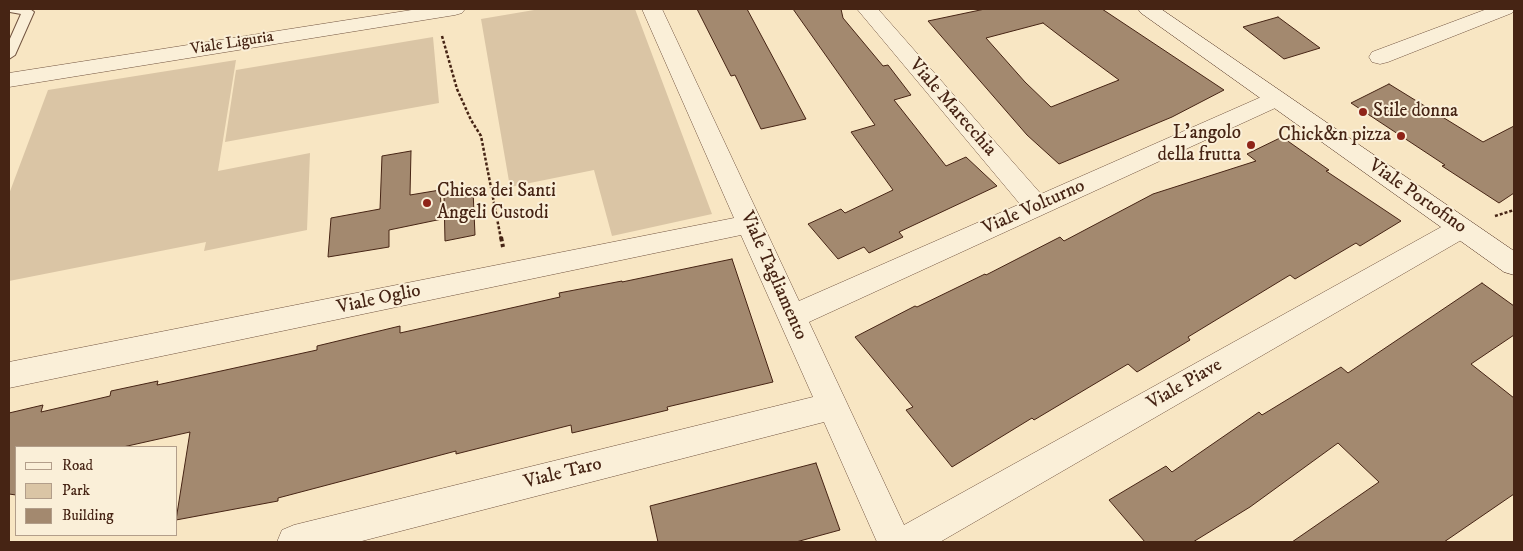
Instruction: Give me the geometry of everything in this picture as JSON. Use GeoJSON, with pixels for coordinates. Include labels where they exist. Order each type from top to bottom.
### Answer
{"type":"FeatureCollection","features":[{"type":"Feature","properties":{"kind":"street","name":"Viale Liguria"},"geometry":{"type":"LineString","coordinates":[[9,80],[383,14],[454,9]]}},
{"type":"Feature","properties":{"kind":"street","name":"Viale Tagliamento"},"geometry":{"type":"LineString","coordinates":[[652,9],[894,542]]}},
{"type":"Feature","properties":{"kind":"street","name":"Viale Marecchia"},"geometry":{"type":"LineString","coordinates":[[867,9],[1037,207]]}},
{"type":"Feature","properties":{"kind":"street","name":"Viale Portofino"},"geometry":{"type":"LineString","coordinates":[[1148,9],[1514,265]]}},
{"type":"Feature","properties":{"kind":"street"},"geometry":{"type":"LineString","coordinates":[[1380,57],[1491,11],[1514,28]]}},
{"type":"Feature","properties":{"kind":"street","name":"Viale Volturno"},"geometry":{"type":"LineString","coordinates":[[792,317],[1276,98]]}},
{"type":"Feature","properties":{"kind":"street","name":"Viale Oglio"},"geometry":{"type":"LineString","coordinates":[[9,375],[750,224]]}},
{"type":"Feature","properties":{"kind":"street","name":"Viale Piave"},"geometry":{"type":"LineString","coordinates":[[908,542],[1461,228]]}},
{"type":"Feature","properties":{"kind":"street","name":"Viale Taro"},"geometry":{"type":"LineString","coordinates":[[294,542],[833,406]]}},
{"type":"Feature","properties":{"kind":"lane"},"geometry":{"type":"LineString","coordinates":[[9,55],[28,12],[14,9]]}},
{"type":"Feature","properties":{"kind":"path"},"geometry":{"type":"LineString","coordinates":[[432,12],[447,47],[458,89],[471,120],[481,136],[503,239],[505,274]]}},
{"type":"Feature","properties":{"kind":"path"},"geometry":{"type":"LineString","coordinates":[[1501,214],[1514,210]]}},
{"type":"Feature","properties":{"kind":"green space"},"geometry":{"type":"Polygon","coordinates":[[[540,9],[635,9],[712,214],[612,236],[594,170],[510,187],[481,19],[540,9]]]}},
{"type":"Feature","properties":{"kind":"green space"},"geometry":{"type":"Polygon","coordinates":[[[433,37],[439,103],[225,142],[236,70],[433,37]]]}},
{"type":"Feature","properties":{"kind":"green space"},"geometry":{"type":"Polygon","coordinates":[[[236,60],[218,171],[310,153],[307,230],[204,251],[206,242],[9,281],[9,194],[48,90],[236,60]]]}},
{"type":"Feature","properties":{"kind":"building"},"geometry":{"type":"Polygon","coordinates":[[[697,9],[747,9],[806,119],[761,129],[735,75],[731,76],[697,9]]]}},
{"type":"Feature","properties":{"kind":"building"},"geometry":{"type":"Polygon","coordinates":[[[793,9],[841,9],[843,18],[883,66],[888,65],[911,95],[894,100],[946,166],[966,157],[997,186],[899,232],[903,237],[869,253],[864,247],[838,259],[808,224],[841,209],[845,213],[893,190],[851,132],[875,125],[793,9]]]}},
{"type":"Feature","properties":{"kind":"building"},"geometry":{"type":"Polygon","coordinates":[[[985,9],[1102,9],[1224,90],[1172,117],[1059,164],[1027,135],[928,21],[985,9]],[[1043,23],[986,38],[1025,82],[1051,107],[1119,80],[1043,23]]]}},
{"type":"Feature","properties":{"kind":"building"},"geometry":{"type":"Polygon","coordinates":[[[1278,17],[1320,48],[1284,59],[1243,27],[1278,17]]]}},
{"type":"Feature","properties":{"kind":"building"},"geometry":{"type":"Polygon","coordinates":[[[1389,84],[1483,142],[1514,126],[1514,193],[1499,203],[1351,103],[1389,84]]]}},
{"type":"Feature","properties":{"kind":"building"},"geometry":{"type":"Polygon","coordinates":[[[1282,137],[1329,170],[1326,171],[1401,221],[1360,246],[1356,243],[1295,279],[1290,275],[1188,337],[1190,340],[1137,372],[1128,364],[1034,420],[1032,418],[952,467],[906,410],[913,407],[855,337],[915,306],[917,307],[986,275],[1060,237],[1064,241],[1153,194],[1256,161],[1247,154],[1282,137]]]}},
{"type":"Feature","properties":{"kind":"building","name":"Chiesa dei Santi Angeli Custodi"},"geometry":{"type":"Polygon","coordinates":[[[411,151],[410,195],[440,190],[442,219],[389,230],[389,247],[328,257],[331,218],[380,209],[382,156],[411,151]]]}},
{"type":"Feature","properties":{"kind":"building"},"geometry":{"type":"Polygon","coordinates":[[[473,190],[475,235],[445,241],[444,196],[473,190]]]}},
{"type":"Feature","properties":{"kind":"building"},"geometry":{"type":"Polygon","coordinates":[[[732,259],[773,382],[667,407],[668,410],[572,433],[571,425],[456,454],[456,451],[278,498],[278,501],[178,520],[178,507],[190,432],[127,446],[15,446],[15,495],[9,494],[9,413],[43,405],[41,412],[110,396],[111,391],[158,381],[157,385],[317,350],[317,346],[400,326],[400,333],[560,297],[559,293],[732,259]]]}},
{"type":"Feature","properties":{"kind":"building"},"geometry":{"type":"Polygon","coordinates":[[[1482,283],[1514,306],[1514,335],[1471,364],[1514,398],[1514,494],[1444,542],[1292,542],[1379,482],[1338,443],[1250,507],[1193,542],[1145,542],[1109,500],[1166,466],[1172,472],[1259,412],[1262,415],[1341,367],[1348,373],[1482,283]]]}},
{"type":"Feature","properties":{"kind":"building"},"geometry":{"type":"Polygon","coordinates":[[[816,463],[840,530],[796,542],[658,542],[650,506],[816,463]]]}},
{"type":"Feature","properties":{"kind":"place","name":"Stile donna"},"geometry":{"type":"Point","coordinates":[1363,112]}},
{"type":"Feature","properties":{"kind":"place","name":"Chick&n pizza"},"geometry":{"type":"Point","coordinates":[1401,136]}},
{"type":"Feature","properties":{"kind":"place","name":"L'angolo della frutta"},"geometry":{"type":"Point","coordinates":[1251,145]}},
{"type":"Feature","properties":{"kind":"place","name":"Chiesa dei Santi Angeli Custodi"},"geometry":{"type":"Point","coordinates":[427,203]}}]}
